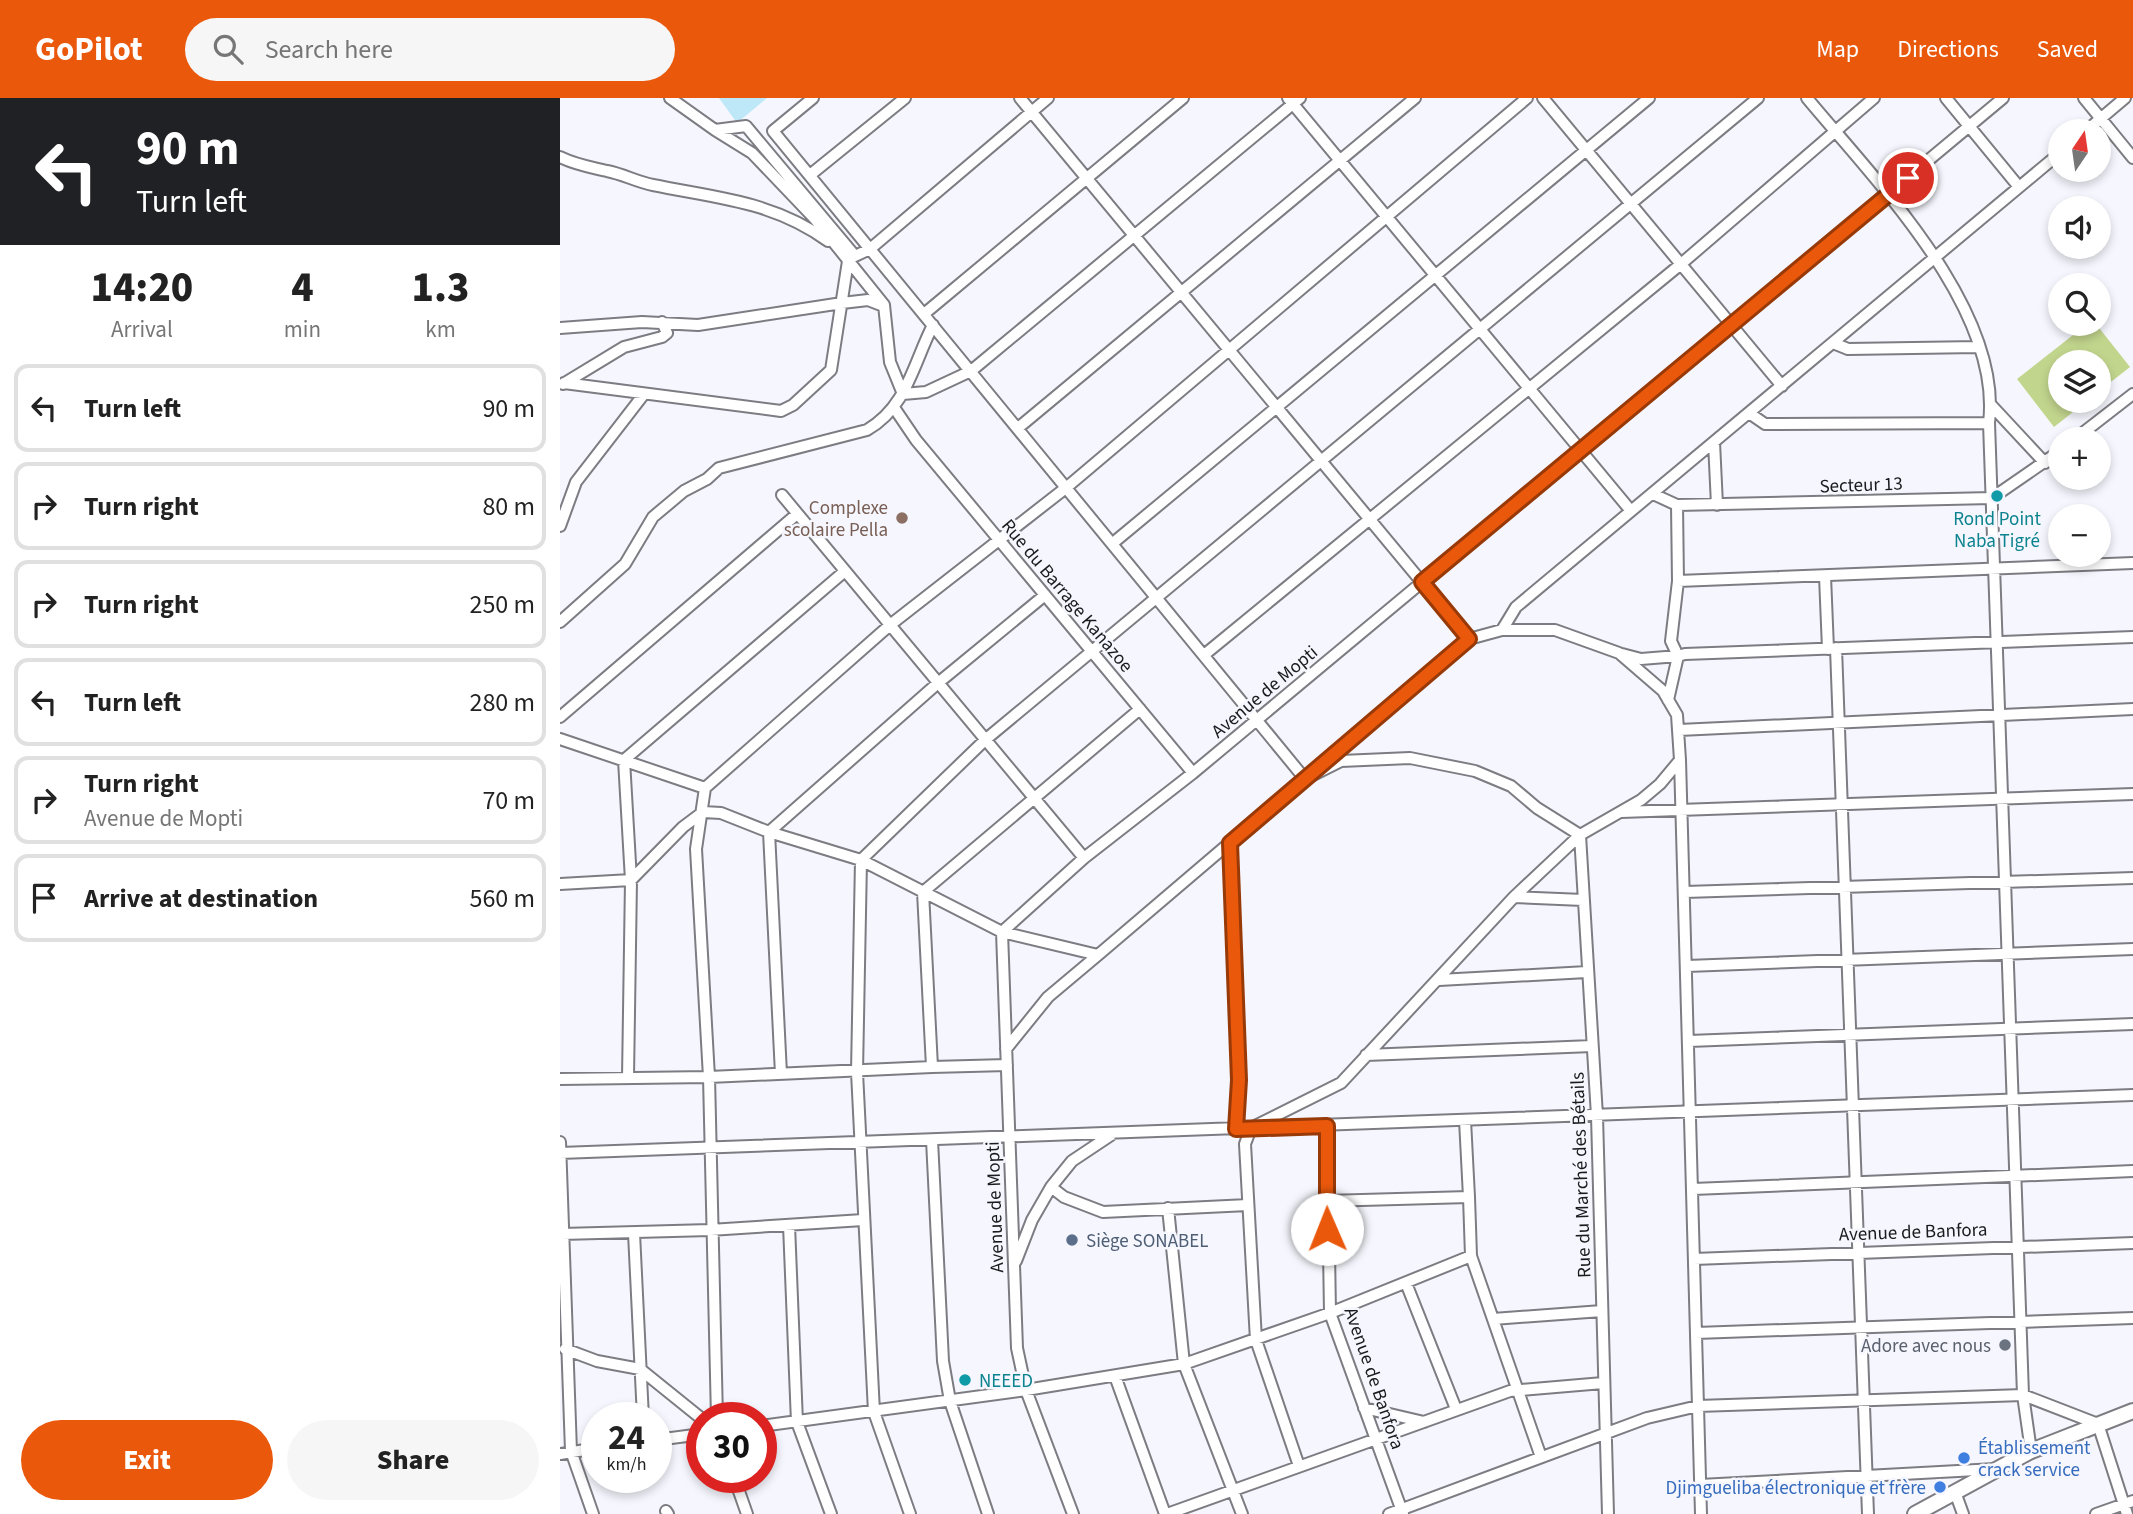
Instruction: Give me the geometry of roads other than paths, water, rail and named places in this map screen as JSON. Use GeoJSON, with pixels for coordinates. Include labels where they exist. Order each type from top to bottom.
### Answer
{"type":"FeatureCollection","features":[{"type":"Feature","properties":{"kind":"main road"},"geometry":{"type":"LineString","coordinates":[[1915,1514],[2031,1451],[2133,1411]]}},
{"type":"Feature","properties":{"kind":"street"},"geometry":{"type":"LineString","coordinates":[[670,98],[715,131],[752,153],[816,219],[884,306],[890,362],[903,394]]}},
{"type":"Feature","properties":{"kind":"street"},"geometry":{"type":"LineString","coordinates":[[813,98],[773,131],[1305,779]]}},
{"type":"Feature","properties":{"kind":"street"},"geometry":{"type":"LineString","coordinates":[[810,175],[905,98]]}},
{"type":"Feature","properties":{"kind":"street"},"geometry":{"type":"LineString","coordinates":[[1020,98],[1469,639]]}},
{"type":"Feature","properties":{"kind":"street"},"geometry":{"type":"LineString","coordinates":[[715,131],[746,126],[855,256],[870,249],[1048,98]]}},
{"type":"Feature","properties":{"kind":"street"},"geometry":{"type":"LineString","coordinates":[[924,314],[1183,98]]}},
{"type":"Feature","properties":{"kind":"street"},"geometry":{"type":"LineString","coordinates":[[1018,428],[1415,98]]}},
{"type":"Feature","properties":{"kind":"street"},"geometry":{"type":"LineString","coordinates":[[716,1402],[710,1230],[709,1077],[696,849],[704,812],[705,788],[890,625],[1067,487],[1527,98]]}},
{"type":"Feature","properties":{"kind":"street"},"geometry":{"type":"LineString","coordinates":[[1543,98],[1782,386]]}},
{"type":"Feature","properties":{"kind":"street"},"geometry":{"type":"LineString","coordinates":[[1113,543],[1649,98]]}},
{"type":"Feature","properties":{"kind":"street"},"geometry":{"type":"LineString","coordinates":[[911,1514],[874,1412],[857,1072],[861,860],[985,740],[1322,463],[1758,98]]}},
{"type":"Feature","properties":{"kind":"street"},"geometry":{"type":"LineString","coordinates":[[1807,98],[1936,257],[1970,322],[1991,405],[1989,423],[2018,1247],[2024,1395],[2031,1451]]}},
{"type":"Feature","properties":{"kind":"street"},"geometry":{"type":"LineString","coordinates":[[1204,656],[1527,387],[1681,264],[1874,98]]}},
{"type":"Feature","properties":{"kind":"street"},"geometry":{"type":"LineString","coordinates":[[1946,98],[2020,187]]}},
{"type":"Feature","properties":{"kind":"street","name":"Avenue de Mopti"},"geometry":{"type":"LineString","coordinates":[[1073,1514],[1026,1390],[1017,1348],[1002,932],[1084,858],[1193,773],[2003,98]]}},
{"type":"Feature","properties":{"kind":"street"},"geometry":{"type":"LineString","coordinates":[[2084,98],[2100,119],[2125,98]]}},
{"type":"Feature","properties":{"kind":"street"},"geometry":{"type":"LineString","coordinates":[[903,394],[926,392],[971,371],[1294,100],[1340,160],[1631,512]]}},
{"type":"Feature","properties":{"kind":"street"},"geometry":{"type":"LineString","coordinates":[[2111,132],[2133,158]]}},
{"type":"Feature","properties":{"kind":"street"},"geometry":{"type":"LineString","coordinates":[[560,157],[578,166],[608,171],[655,186],[744,202],[814,231],[838,250]]}},
{"type":"Feature","properties":{"kind":"street"},"geometry":{"type":"LineString","coordinates":[[1502,630],[1516,607],[2048,163]]}},
{"type":"Feature","properties":{"kind":"street"},"geometry":{"type":"LineString","coordinates":[[561,382],[781,411],[793,405],[831,370],[832,347],[848,261]]}},
{"type":"Feature","properties":{"kind":"street"},"geometry":{"type":"LineString","coordinates":[[560,328],[662,322],[698,325],[868,300],[884,306]]}},
{"type":"Feature","properties":{"kind":"street"},"geometry":{"type":"LineString","coordinates":[[561,382],[624,347],[662,337],[667,333],[662,322]]}},
{"type":"Feature","properties":{"kind":"street"},"geometry":{"type":"LineString","coordinates":[[560,622],[625,564],[653,517],[684,491],[707,479],[719,468],[731,462],[750,462],[867,430],[895,409],[933,325]]}},
{"type":"Feature","properties":{"kind":"street"},"geometry":{"type":"LineString","coordinates":[[1833,343],[1848,349],[1978,347]]}},
{"type":"Feature","properties":{"kind":"street"},"geometry":{"type":"LineString","coordinates":[[560,526],[576,482],[644,394]]}},
{"type":"Feature","properties":{"kind":"street"},"geometry":{"type":"LineString","coordinates":[[2090,427],[2133,394]]}},
{"type":"Feature","properties":{"kind":"street"},"geometry":{"type":"LineString","coordinates":[[1991,405],[2045,463]]}},
{"type":"Feature","properties":{"kind":"street","name":"Rue du Barrage Kanazoe"},"geometry":{"type":"LineString","coordinates":[[895,409],[916,440],[1193,773]]}},
{"type":"Feature","properties":{"kind":"street"},"geometry":{"type":"LineString","coordinates":[[1749,413],[1765,424],[1989,423]]}},
{"type":"Feature","properties":{"kind":"street"},"geometry":{"type":"LineString","coordinates":[[1714,442],[1717,505]]}},
{"type":"Feature","properties":{"kind":"street"},"geometry":{"type":"LineString","coordinates":[[1992,498],[2048,461]]}},
{"type":"Feature","properties":{"kind":"street","name":"Secteur 13"},"geometry":{"type":"LineString","coordinates":[[1653,494],[1677,505],[1992,498]]}},
{"type":"Feature","properties":{"kind":"street"},"geometry":{"type":"LineString","coordinates":[[782,495],[1084,858]]}},
{"type":"Feature","properties":{"kind":"street"},"geometry":{"type":"LineString","coordinates":[[1668,700],[1678,656],[1671,641],[1678,581],[1677,505]]}},
{"type":"Feature","properties":{"kind":"street"},"geometry":{"type":"LineString","coordinates":[[560,717],[797,513]]}},
{"type":"Feature","properties":{"kind":"street"},"geometry":{"type":"LineString","coordinates":[[1678,581],[2133,564]]}},
{"type":"Feature","properties":{"kind":"street"},"geometry":{"type":"LineString","coordinates":[[624,760],[845,571]]}},
{"type":"Feature","properties":{"kind":"street"},"geometry":{"type":"LineString","coordinates":[[1825,576],[1839,723],[1850,959],[1868,1514]]}},
{"type":"Feature","properties":{"kind":"street"},"geometry":{"type":"LineString","coordinates":[[769,832],[938,683],[1045,595]]}},
{"type":"Feature","properties":{"kind":"street"},"geometry":{"type":"LineString","coordinates":[[1006,1049],[1048,997],[1469,639],[1502,630],[1555,630],[1641,659],[2133,637]]}},
{"type":"Feature","properties":{"kind":"street"},"geometry":{"type":"LineString","coordinates":[[1619,653],[1656,683],[1677,715],[1679,730],[1701,1514]]}},
{"type":"Feature","properties":{"kind":"street"},"geometry":{"type":"LineString","coordinates":[[923,892],[1032,797],[1140,709]]}},
{"type":"Feature","properties":{"kind":"street"},"geometry":{"type":"LineString","coordinates":[[1679,730],[2133,709]]}},
{"type":"Feature","properties":{"kind":"street"},"geometry":{"type":"LineString","coordinates":[[560,739],[705,788]]}},
{"type":"Feature","properties":{"kind":"street"},"geometry":{"type":"LineString","coordinates":[[1305,779],[1341,761],[1410,758],[1475,771],[1511,786],[1536,808],[1580,835]]}},
{"type":"Feature","properties":{"kind":"street"},"geometry":{"type":"LineString","coordinates":[[624,760],[631,880],[628,1078]]}},
{"type":"Feature","properties":{"kind":"street"},"geometry":{"type":"LineString","coordinates":[[1299,1465],[1255,1340],[1245,1144],[1251,1128],[1340,1083],[1514,897],[1580,835],[1619,813],[1660,784],[1680,760]]}},
{"type":"Feature","properties":{"kind":"street"},"geometry":{"type":"LineString","coordinates":[[1619,813],[2133,794]]}},
{"type":"Feature","properties":{"kind":"street"},"geometry":{"type":"LineString","coordinates":[[560,884],[631,880],[683,827],[704,812],[721,813],[769,832],[861,860],[1002,932],[1098,955]]}},
{"type":"Feature","properties":{"kind":"street"},"geometry":{"type":"LineString","coordinates":[[769,832],[781,1074]]}},
{"type":"Feature","properties":{"kind":"street","name":"Rue du Marché des Bétails"},"geometry":{"type":"LineString","coordinates":[[1580,835],[1597,1116],[1608,1514]]}},
{"type":"Feature","properties":{"kind":"street"},"geometry":{"type":"LineString","coordinates":[[1230,843],[1239,1080],[1236,1129]]}},
{"type":"Feature","properties":{"kind":"street"},"geometry":{"type":"LineString","coordinates":[[1685,892],[2133,878]]}},
{"type":"Feature","properties":{"kind":"street"},"geometry":{"type":"LineString","coordinates":[[923,892],[932,1067]]}},
{"type":"Feature","properties":{"kind":"street"},"geometry":{"type":"LineString","coordinates":[[1514,897],[1583,900]]}},
{"type":"Feature","properties":{"kind":"street"},"geometry":{"type":"LineString","coordinates":[[1687,966],[2133,949]]}},
{"type":"Feature","properties":{"kind":"street"},"geometry":{"type":"LineString","coordinates":[[1439,980],[1587,972]]}},
{"type":"Feature","properties":{"kind":"street"},"geometry":{"type":"LineString","coordinates":[[1689,1041],[2133,1024]]}},
{"type":"Feature","properties":{"kind":"street"},"geometry":{"type":"LineString","coordinates":[[1366,1055],[1592,1046]]}},
{"type":"Feature","properties":{"kind":"street"},"geometry":{"type":"LineString","coordinates":[[560,1079],[709,1077],[1007,1065]]}},
{"type":"Feature","properties":{"kind":"street"},"geometry":{"type":"LineString","coordinates":[[560,1153],[2133,1095]]}},
{"type":"Feature","properties":{"kind":"street"},"geometry":{"type":"LineString","coordinates":[[1465,1121],[1471,1256],[1541,1457]]}},
{"type":"Feature","properties":{"kind":"street","name":"Avenue de Banfora"},"geometry":{"type":"LineString","coordinates":[[1327,1126],[1326,1201],[1330,1312],[1402,1512]]}},
{"type":"Feature","properties":{"kind":"street"},"geometry":{"type":"LineString","coordinates":[[1014,1266],[1032,1220],[1051,1187],[1072,1161],[1100,1140],[1116,1133]]}},
{"type":"Feature","properties":{"kind":"street"},"geometry":{"type":"LineString","coordinates":[[932,1140],[943,1361],[950,1401],[988,1514]]}},
{"type":"Feature","properties":{"kind":"street"},"geometry":{"type":"LineString","coordinates":[[560,1142],[565,1453],[593,1514]]}},
{"type":"Feature","properties":{"kind":"street"},"geometry":{"type":"LineString","coordinates":[[1693,1189],[2133,1171]]}},
{"type":"Feature","properties":{"kind":"street"},"geometry":{"type":"LineString","coordinates":[[1051,1187],[1064,1197],[1103,1212],[1248,1205]]}},
{"type":"Feature","properties":{"kind":"street"},"geometry":{"type":"LineString","coordinates":[[1326,1201],[1469,1196]]}},
{"type":"Feature","properties":{"kind":"street"},"geometry":{"type":"LineString","coordinates":[[1168,1208],[1184,1364],[1242,1514]]}},
{"type":"Feature","properties":{"kind":"street"},"geometry":{"type":"LineString","coordinates":[[562,1234],[710,1230],[863,1220]]}},
{"type":"Feature","properties":{"kind":"street"},"geometry":{"type":"LineString","coordinates":[[789,1225],[797,1422],[831,1514]]}},
{"type":"Feature","properties":{"kind":"street"},"geometry":{"type":"LineString","coordinates":[[634,1233],[642,1402]]}},
{"type":"Feature","properties":{"kind":"street","name":"Avenue de Banfora"},"geometry":{"type":"LineString","coordinates":[[1694,1259],[2133,1242]]}},
{"type":"Feature","properties":{"kind":"street"},"geometry":{"type":"LineString","coordinates":[[777,1424],[1026,1390],[1184,1364],[1330,1312],[1471,1256]]}},
{"type":"Feature","properties":{"kind":"street"},"geometry":{"type":"LineString","coordinates":[[1406,1283],[1456,1409]]}},
{"type":"Feature","properties":{"kind":"street"},"geometry":{"type":"LineString","coordinates":[[1493,1318],[1602,1311]]}},
{"type":"Feature","properties":{"kind":"street"},"geometry":{"type":"LineString","coordinates":[[1696,1333],[2133,1318]]}},
{"type":"Feature","properties":{"kind":"street"},"geometry":{"type":"LineString","coordinates":[[565,1349],[597,1361],[640,1369],[686,1406]]}},
{"type":"Feature","properties":{"kind":"street"},"geometry":{"type":"LineString","coordinates":[[1115,1376],[1166,1514],[1299,1465],[1376,1441],[1456,1409],[1518,1390],[1603,1383]]}},
{"type":"Feature","properties":{"kind":"street"},"geometry":{"type":"LineString","coordinates":[[1389,1514],[1402,1512],[1604,1433],[1647,1418],[1698,1406],[2024,1395],[2098,1424],[2128,1507],[2096,1514]]}},
{"type":"Feature","properties":{"kind":"street"},"geometry":{"type":"LineString","coordinates":[[1364,1408],[1424,1422]]}},
{"type":"Feature","properties":{"kind":"street"},"geometry":{"type":"LineString","coordinates":[[1700,1485],[1998,1469]]}},
{"type":"Feature","properties":{"kind":"street"},"geometry":{"type":"LineString","coordinates":[[1955,1492],[1963,1514]]}},
{"type":"Feature","properties":{"kind":"street"},"geometry":{"type":"LineString","coordinates":[[740,1493],[747,1514]]}},
{"type":"Feature","properties":{"kind":"water"},"geometry":{"type":"Polygon","coordinates":[[[719,98],[767,98],[737,123],[719,98]]]}},
{"type":"Feature","properties":{"kind":"place","name":"Rond Point Naba Tigré"},"geometry":{"type":"Point","coordinates":[1997,496]}},
{"type":"Feature","properties":{"kind":"place","name":"Complexe scolaire Pella"},"geometry":{"type":"Point","coordinates":[902,518]}},
{"type":"Feature","properties":{"kind":"place","name":"Siège SONABEL"},"geometry":{"type":"Point","coordinates":[1072,1240]}},
{"type":"Feature","properties":{"kind":"place","name":"Adore avec nous"},"geometry":{"type":"Point","coordinates":[2005,1345]}},
{"type":"Feature","properties":{"kind":"place","name":"NEEED"},"geometry":{"type":"Point","coordinates":[965,1380]}},
{"type":"Feature","properties":{"kind":"place","name":"Établissement crack service"},"geometry":{"type":"Point","coordinates":[1964,1458]}},
{"type":"Feature","properties":{"kind":"place","name":"Djimgueliba électronique et frère"},"geometry":{"type":"Point","coordinates":[1940,1487]}}]}
